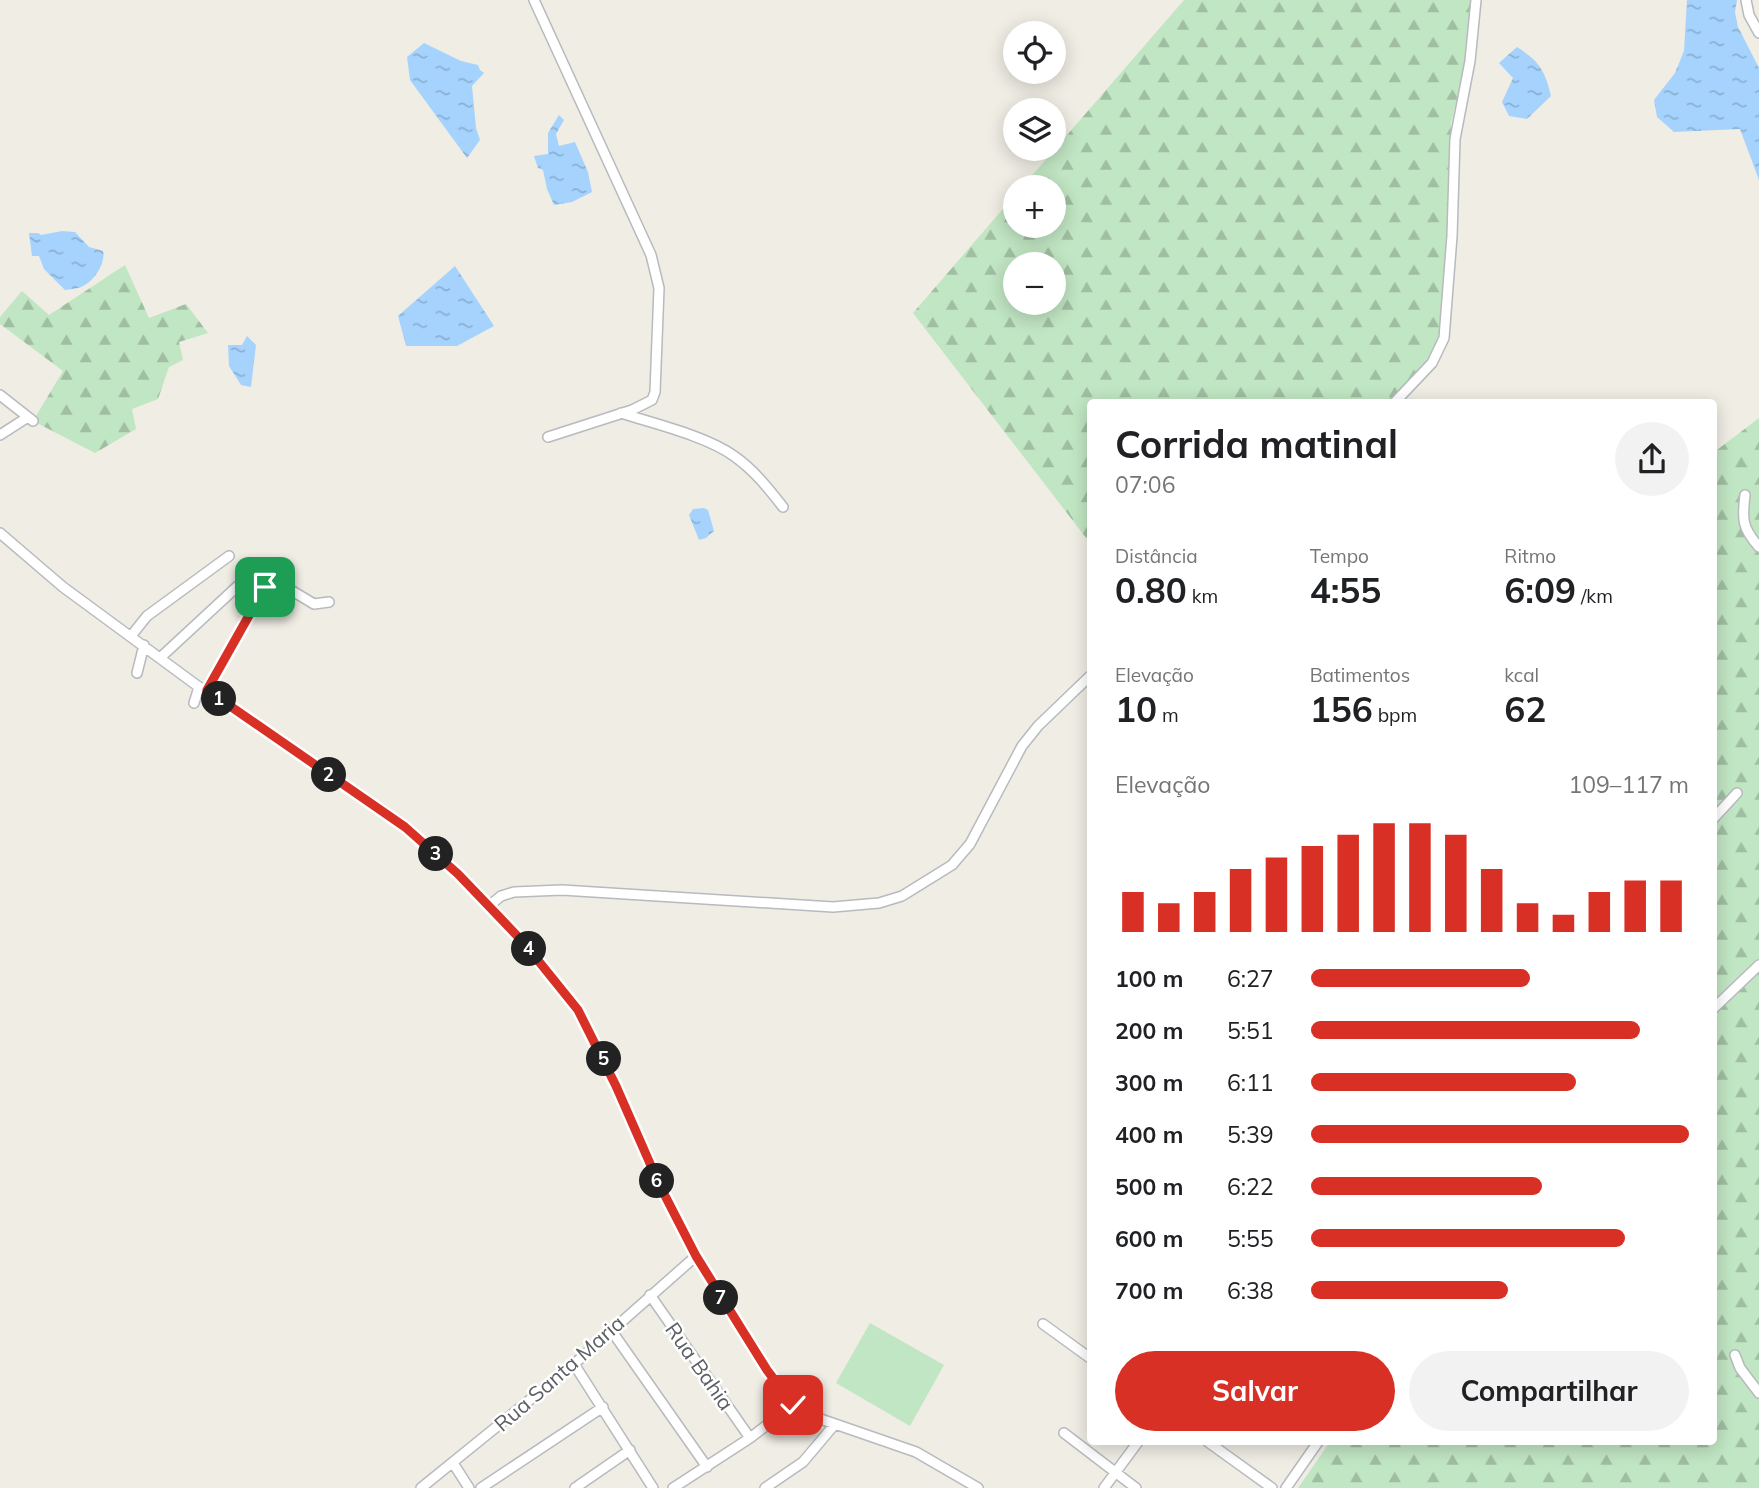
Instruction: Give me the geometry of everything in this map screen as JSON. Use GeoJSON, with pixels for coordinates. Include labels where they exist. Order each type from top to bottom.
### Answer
{"type":"FeatureCollection","features":[{"type":"Feature","properties":{"kind":"street"},"geometry":{"type":"LineString","coordinates":[[534,0],[651,255],[658,279],[655,392],[649,403],[548,438]]}},
{"type":"Feature","properties":{"kind":"street"},"geometry":{"type":"LineString","coordinates":[[1398,399],[1432,363],[1444,338],[1455,139],[1470,61],[1476,0]]}},
{"type":"Feature","properties":{"kind":"street"},"geometry":{"type":"LineString","coordinates":[[1746,0],[1749,15],[1759,33]]}},
{"type":"Feature","properties":{"kind":"street"},"geometry":{"type":"LineString","coordinates":[[0,395],[31,419],[0,435]]}},
{"type":"Feature","properties":{"kind":"street"},"geometry":{"type":"LineString","coordinates":[[620,413],[691,435],[733,454],[761,479],[783,507]]}},
{"type":"Feature","properties":{"kind":"street"},"geometry":{"type":"LineString","coordinates":[[1745,495],[1742,516],[1746,532],[1759,547]]}},
{"type":"Feature","properties":{"kind":"street"},"geometry":{"type":"LineString","coordinates":[[0,533],[43,571],[203,689],[405,827],[458,874],[524,943],[578,1010],[607,1067],[659,1184],[696,1256],[767,1370],[793,1405],[800,1411],[916,1452],[978,1488]]}},
{"type":"Feature","properties":{"kind":"street"},"geometry":{"type":"LineString","coordinates":[[131,636],[147,616],[229,556]]}},
{"type":"Feature","properties":{"kind":"street"},"geometry":{"type":"LineString","coordinates":[[161,657],[256,569],[269,572]]}},
{"type":"Feature","properties":{"kind":"street"},"geometry":{"type":"LineString","coordinates":[[194,703],[265,587],[274,580],[314,604],[329,602]]}},
{"type":"Feature","properties":{"kind":"street"},"geometry":{"type":"LineString","coordinates":[[137,673],[144,645]]}},
{"type":"Feature","properties":{"kind":"street"},"geometry":{"type":"LineString","coordinates":[[489,906],[509,893],[562,890],[833,907],[878,903],[902,896],[952,865],[970,844],[1022,746],[1046,718],[1087,679]]}},
{"type":"Feature","properties":{"kind":"street"},"geometry":{"type":"LineString","coordinates":[[1717,815],[1737,793]]}},
{"type":"Feature","properties":{"kind":"street"},"geometry":{"type":"LineString","coordinates":[[1717,1005],[1759,965]]}},
{"type":"Feature","properties":{"kind":"street","name":"Rua Santa Maria"},"geometry":{"type":"LineString","coordinates":[[421,1488],[574,1364],[696,1256]]}},
{"type":"Feature","properties":{"kind":"street","name":"Rua Bahia"},"geometry":{"type":"LineString","coordinates":[[649,1295],[750,1438]]}},
{"type":"Feature","properties":{"kind":"street"},"geometry":{"type":"LineString","coordinates":[[1042,1324],[1087,1356]]}},
{"type":"Feature","properties":{"kind":"street"},"geometry":{"type":"LineString","coordinates":[[611,1329],[707,1467]]}},
{"type":"Feature","properties":{"kind":"street"},"geometry":{"type":"LineString","coordinates":[[1735,1355],[1740,1368],[1759,1393]]}},
{"type":"Feature","properties":{"kind":"street"},"geometry":{"type":"LineString","coordinates":[[574,1364],[653,1488]]}},
{"type":"Feature","properties":{"kind":"street"},"geometry":{"type":"LineString","coordinates":[[673,1488],[750,1438],[793,1405]]}},
{"type":"Feature","properties":{"kind":"street"},"geometry":{"type":"LineString","coordinates":[[481,1488],[603,1408]]}},
{"type":"Feature","properties":{"kind":"street"},"geometry":{"type":"LineString","coordinates":[[765,1488],[803,1462],[835,1424]]}},
{"type":"Feature","properties":{"kind":"street"},"geometry":{"type":"LineString","coordinates":[[1065,1433],[1136,1488]]}},
{"type":"Feature","properties":{"kind":"street"},"geometry":{"type":"LineString","coordinates":[[1104,1488],[1136,1445]]}},
{"type":"Feature","properties":{"kind":"street"},"geometry":{"type":"LineString","coordinates":[[1212,1445],[1272,1488]]}},
{"type":"Feature","properties":{"kind":"street"},"geometry":{"type":"LineString","coordinates":[[1286,1488],[1316,1445]]}},
{"type":"Feature","properties":{"kind":"street"},"geometry":{"type":"LineString","coordinates":[[575,1488],[630,1450]]}},
{"type":"Feature","properties":{"kind":"street"},"geometry":{"type":"LineString","coordinates":[[453,1463],[469,1488]]}},
{"type":"Feature","properties":{"kind":"green space"},"geometry":{"type":"Polygon","coordinates":[[[1184,0],[1476,0],[1475,27],[1451,123],[1448,300],[1441,337],[1427,364],[1392,399],[1087,399],[1087,539],[913,313],[1003,209],[1003,238],[1066,238],[1066,175],[1032,175],[1045,161],[1066,161],[1066,136],[1184,0]]]}},
{"type":"Feature","properties":{"kind":"green space"},"geometry":{"type":"Polygon","coordinates":[[[125,265],[149,318],[186,304],[208,333],[179,342],[183,360],[169,367],[158,399],[132,409],[136,429],[95,453],[33,421],[63,371],[0,324],[0,317],[22,291],[49,315],[125,265]]]}},
{"type":"Feature","properties":{"kind":"green space"},"geometry":{"type":"Polygon","coordinates":[[[1759,418],[1759,1488],[1298,1488],[1328,1445],[1717,1445],[1717,450],[1759,418]]]}},
{"type":"Feature","properties":{"kind":"green space"},"geometry":{"type":"Polygon","coordinates":[[[870,1323],[944,1365],[910,1426],[836,1383],[870,1323]]]}},
{"type":"Feature","properties":{"kind":"water"},"geometry":{"type":"Polygon","coordinates":[[[1687,0],[1737,0],[1735,12],[1738,27],[1759,68],[1759,180],[1740,129],[1674,132],[1657,117],[1654,100],[1675,73],[1684,51],[1687,0]]]}},
{"type":"Feature","properties":{"kind":"water"},"geometry":{"type":"Polygon","coordinates":[[[424,43],[461,61],[478,65],[484,73],[472,86],[476,128],[480,140],[467,158],[410,80],[407,57],[424,43]]]}},
{"type":"Feature","properties":{"kind":"water"},"geometry":{"type":"Polygon","coordinates":[[[1517,47],[1540,67],[1551,96],[1527,119],[1509,116],[1502,102],[1513,78],[1499,63],[1517,47]]]}},
{"type":"Feature","properties":{"kind":"water"},"geometry":{"type":"Polygon","coordinates":[[[559,115],[564,120],[556,134],[559,146],[575,142],[588,172],[592,192],[572,202],[554,205],[543,170],[538,168],[534,156],[548,154],[548,133],[559,115]]]}},
{"type":"Feature","properties":{"kind":"water"},"geometry":{"type":"Polygon","coordinates":[[[62,231],[75,232],[89,247],[103,251],[103,261],[98,271],[87,284],[79,288],[65,290],[44,269],[39,256],[32,256],[29,233],[41,235],[62,231]]]}},
{"type":"Feature","properties":{"kind":"water"},"geometry":{"type":"Polygon","coordinates":[[[455,266],[494,326],[457,346],[406,346],[398,316],[455,266]]]}},
{"type":"Feature","properties":{"kind":"water"},"geometry":{"type":"Polygon","coordinates":[[[247,336],[256,345],[251,387],[241,385],[229,366],[228,345],[242,345],[247,336]]]}},
{"type":"Feature","properties":{"kind":"water"},"geometry":{"type":"Polygon","coordinates":[[[693,509],[708,510],[714,531],[699,540],[689,515],[693,509]]]}},
{"type":"Feature","properties":{"kind":"route"},"geometry":{"type":"LineString","coordinates":[[265,587],[207,690],[405,827],[458,874],[524,943],[578,1010],[603,1058],[659,1184],[696,1256],[767,1370],[793,1405]]}}]}
